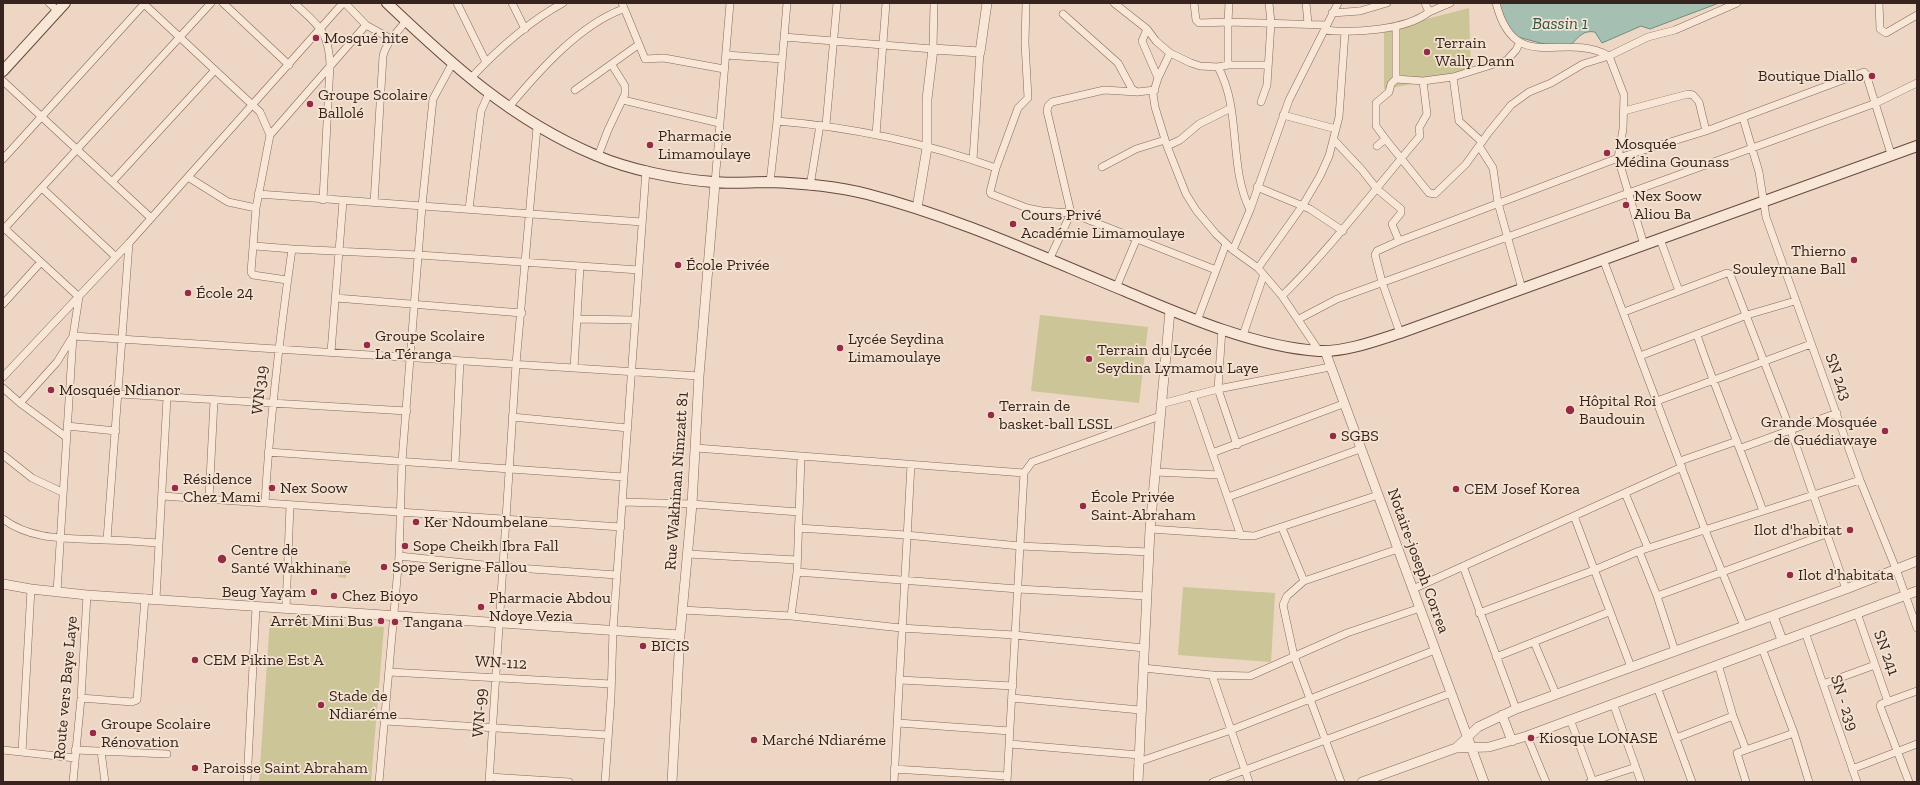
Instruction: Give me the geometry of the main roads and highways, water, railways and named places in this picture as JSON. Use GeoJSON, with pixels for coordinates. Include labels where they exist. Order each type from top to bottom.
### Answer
{"type":"FeatureCollection","features":[{"type":"Feature","properties":{"kind":"main road"},"geometry":{"type":"LineString","coordinates":[[387,3],[452,64],[508,108],[537,127],[598,156],[646,170],[715,182],[770,182],[862,193],[917,208],[1197,321],[1279,345],[1322,351],[1349,348],[1400,333],[1891,154],[1917,146]]}},
{"type":"Feature","properties":{"kind":"main road"},"geometry":{"type":"LineString","coordinates":[[3,71],[62,7]]}},
{"type":"Feature","properties":{"kind":"water","name":"Bassin 1"},"geometry":{"type":"Polygon","coordinates":[[[1499,3],[1719,3],[1650,29],[1641,26],[1602,43],[1595,32],[1588,32],[1582,34],[1572,44],[1548,45],[1514,36],[1500,11],[1499,3]]]}},
{"type":"Feature","properties":{"kind":"place","name":"Mosqué hite"},"geometry":{"type":"Point","coordinates":[316,38]}},
{"type":"Feature","properties":{"kind":"place","name":"Terrain Wally Dann"},"geometry":{"type":"Point","coordinates":[1427,52]}},
{"type":"Feature","properties":{"kind":"place","name":"Boutique Diallo"},"geometry":{"type":"Point","coordinates":[1872,76]}},
{"type":"Feature","properties":{"kind":"place","name":"Groupe Scolaire Ballolé"},"geometry":{"type":"Point","coordinates":[310,104]}},
{"type":"Feature","properties":{"kind":"place","name":"Pharmacie Limamoulaye"},"geometry":{"type":"Point","coordinates":[650,145]}},
{"type":"Feature","properties":{"kind":"place","name":"Mosquée Médina Gounass"},"geometry":{"type":"Point","coordinates":[1607,153]}},
{"type":"Feature","properties":{"kind":"place","name":"Nex Soow Aliou Ba"},"geometry":{"type":"Point","coordinates":[1626,205]}},
{"type":"Feature","properties":{"kind":"place","name":"Cours Privé Académie Limamoulaye"},"geometry":{"type":"Point","coordinates":[1013,224]}},
{"type":"Feature","properties":{"kind":"place","name":"Thierno Souleymane Ball"},"geometry":{"type":"Point","coordinates":[1854,260]}},
{"type":"Feature","properties":{"kind":"place","name":"École Privée"},"geometry":{"type":"Point","coordinates":[678,265]}},
{"type":"Feature","properties":{"kind":"place","name":"École 24"},"geometry":{"type":"Point","coordinates":[188,293]}},
{"type":"Feature","properties":{"kind":"place","name":"Groupe Scolaire La Téranga"},"geometry":{"type":"Point","coordinates":[367,345]}},
{"type":"Feature","properties":{"kind":"place","name":"Lycée Seydina Limamoulaye"},"geometry":{"type":"Point","coordinates":[840,348]}},
{"type":"Feature","properties":{"kind":"place","name":"Terrain du Lycée Seydina Lymamou Laye"},"geometry":{"type":"Point","coordinates":[1089,359]}},
{"type":"Feature","properties":{"kind":"place","name":"Mosquée Ndianor"},"geometry":{"type":"Point","coordinates":[51,390]}},
{"type":"Feature","properties":{"kind":"place","name":"Hôpital Roi Baudouin"},"geometry":{"type":"Point","coordinates":[1570,410]}},
{"type":"Feature","properties":{"kind":"place","name":"Terrain de basket-ball LSSL"},"geometry":{"type":"Point","coordinates":[991,415]}},
{"type":"Feature","properties":{"kind":"place","name":"Grande Mosquée de Guédiawaye"},"geometry":{"type":"Point","coordinates":[1885,431]}},
{"type":"Feature","properties":{"kind":"place","name":"SGBS"},"geometry":{"type":"Point","coordinates":[1333,436]}},
{"type":"Feature","properties":{"kind":"place","name":"Résidence Chez Mami"},"geometry":{"type":"Point","coordinates":[175,488]}},
{"type":"Feature","properties":{"kind":"place","name":"Nex Soow"},"geometry":{"type":"Point","coordinates":[272,488]}},
{"type":"Feature","properties":{"kind":"place","name":"CEM Josef Korea"},"geometry":{"type":"Point","coordinates":[1456,489]}},
{"type":"Feature","properties":{"kind":"place","name":"École Privée Saint-Abraham"},"geometry":{"type":"Point","coordinates":[1083,506]}},
{"type":"Feature","properties":{"kind":"place","name":"Ker Ndoumbelane"},"geometry":{"type":"Point","coordinates":[416,522]}},
{"type":"Feature","properties":{"kind":"place","name":"Ilot d'habitat"},"geometry":{"type":"Point","coordinates":[1850,530]}},
{"type":"Feature","properties":{"kind":"place","name":"Sope Cheikh Ibra Fall"},"geometry":{"type":"Point","coordinates":[405,546]}},
{"type":"Feature","properties":{"kind":"place","name":"Centre de Santé Wakhinane"},"geometry":{"type":"Point","coordinates":[222,559]}},
{"type":"Feature","properties":{"kind":"place","name":"Sope Serigne Fallou"},"geometry":{"type":"Point","coordinates":[384,567]}},
{"type":"Feature","properties":{"kind":"place","name":"Ilot d'habitata"},"geometry":{"type":"Point","coordinates":[1790,575]}},
{"type":"Feature","properties":{"kind":"place","name":"Beug Yayam"},"geometry":{"type":"Point","coordinates":[314,592]}},
{"type":"Feature","properties":{"kind":"place","name":"Chez Bioyo"},"geometry":{"type":"Point","coordinates":[334,596]}},
{"type":"Feature","properties":{"kind":"place","name":"Pharmacie Abdou Ndoye Vezia"},"geometry":{"type":"Point","coordinates":[481,607]}},
{"type":"Feature","properties":{"kind":"place","name":"Arrêt Mini Bus"},"geometry":{"type":"Point","coordinates":[381,621]}},
{"type":"Feature","properties":{"kind":"place","name":"Tangana"},"geometry":{"type":"Point","coordinates":[395,622]}},
{"type":"Feature","properties":{"kind":"place","name":"BICIS"},"geometry":{"type":"Point","coordinates":[643,646]}},
{"type":"Feature","properties":{"kind":"place","name":"CEM Pikine Est A"},"geometry":{"type":"Point","coordinates":[195,660]}},
{"type":"Feature","properties":{"kind":"place","name":"Stade de Ndiaréme"},"geometry":{"type":"Point","coordinates":[321,705]}},
{"type":"Feature","properties":{"kind":"place","name":"Groupe Scolaire Rénovation"},"geometry":{"type":"Point","coordinates":[93,733]}},
{"type":"Feature","properties":{"kind":"place","name":"Kiosque LONASE"},"geometry":{"type":"Point","coordinates":[1531,738]}},
{"type":"Feature","properties":{"kind":"place","name":"Marché Ndiaréme"},"geometry":{"type":"Point","coordinates":[754,740]}},
{"type":"Feature","properties":{"kind":"place","name":"Paroisse Saint Abraham"},"geometry":{"type":"Point","coordinates":[195,768]}}]}
